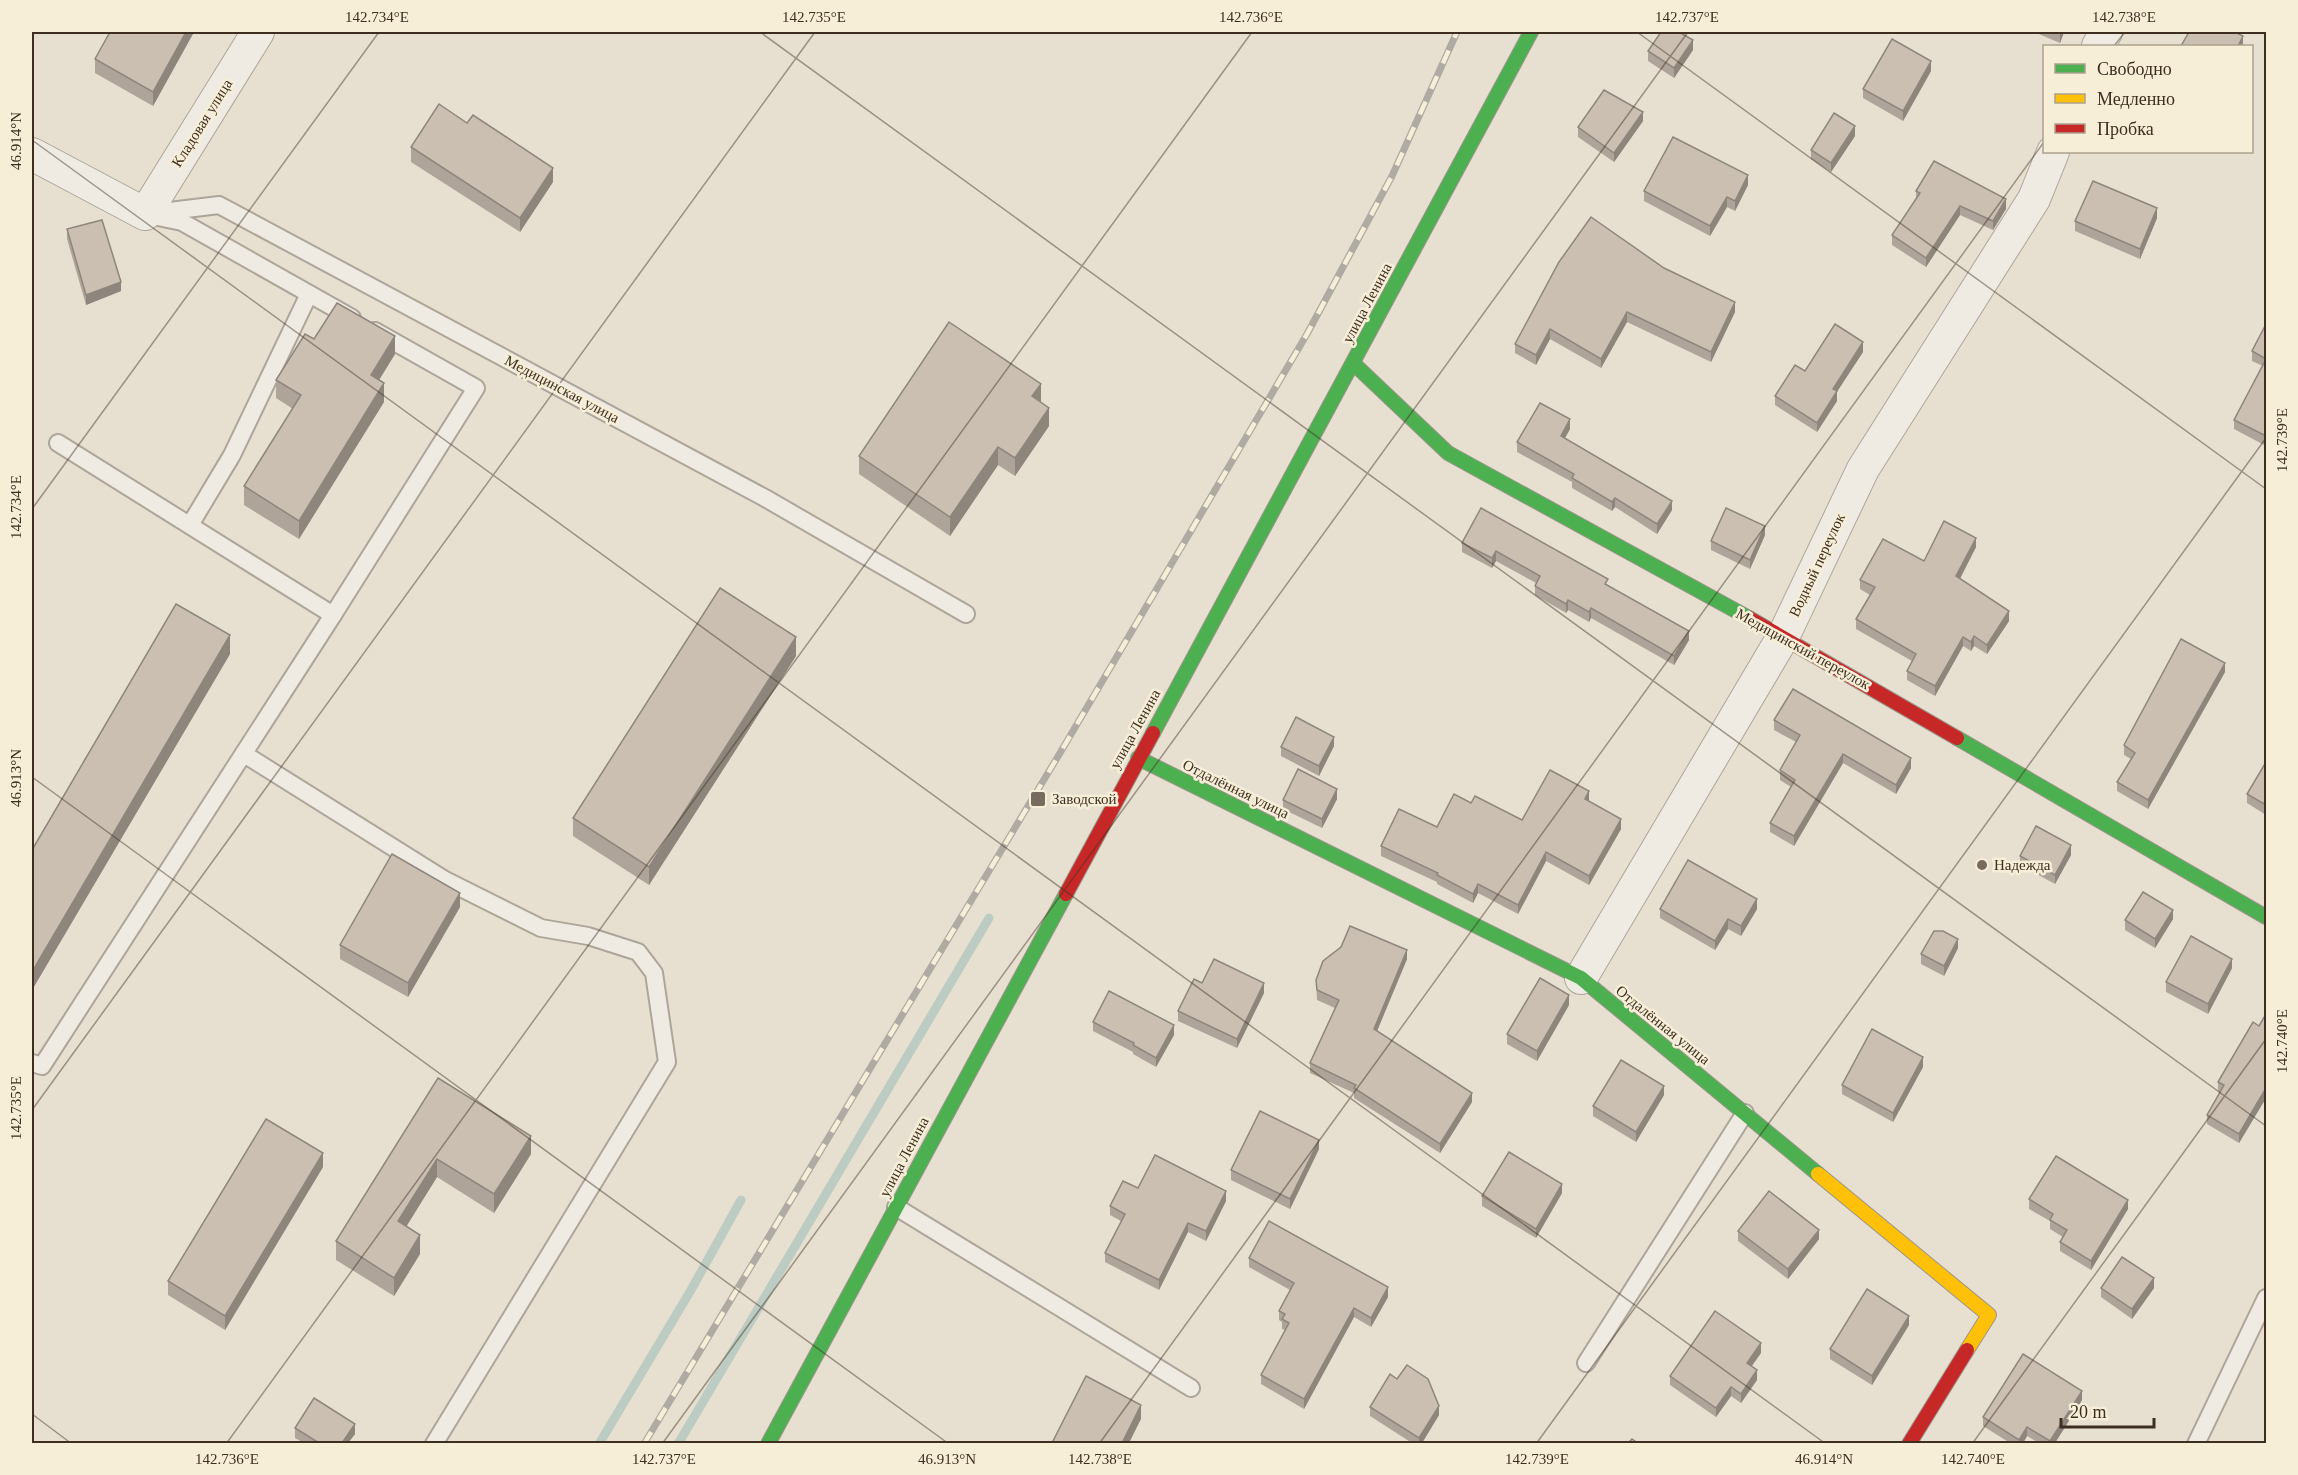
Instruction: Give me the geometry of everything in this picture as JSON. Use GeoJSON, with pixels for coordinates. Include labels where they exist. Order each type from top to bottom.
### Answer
{"type":"FeatureCollection","features":[{"type":"Feature","properties":{"kind":"street","name":"Кладовая улица"},"geometry":{"type":"LineString","coordinates":[[146,214],[258,32]]}},
{"type":"Feature","properties":{"kind":"street","name":"улица Ленина"},"geometry":{"type":"LineString","coordinates":[[768,1443],[1531,32]]}},
{"type":"Feature","properties":{"kind":"street","name":"Водный переулок"},"geometry":{"type":"LineString","coordinates":[[1581,978],[1783,637],[1863,469],[2034,199],[2053,153]]}},
{"type":"Feature","properties":{"kind":"street"},"geometry":{"type":"LineString","coordinates":[[32,154],[146,214]]}},
{"type":"Feature","properties":{"kind":"street","name":"Медицинский переулок"},"geometry":{"type":"LineString","coordinates":[[1353,363],[1448,453],[1783,637],[2266,916]]}},
{"type":"Feature","properties":{"kind":"street","name":"Отдалённая улица"},"geometry":{"type":"LineString","coordinates":[[1138,758],[1581,978],[1989,1315],[1909,1443]]}},
{"type":"Feature","properties":{"kind":"lane","name":"Медицинская улица"},"geometry":{"type":"LineString","coordinates":[[146,214],[219,205],[765,498],[966,614]]}},
{"type":"Feature","properties":{"kind":"lane"},"geometry":{"type":"LineString","coordinates":[[32,1063],[42,1066],[333,615],[476,388],[182,222],[146,214]]}},
{"type":"Feature","properties":{"kind":"lane"},"geometry":{"type":"LineString","coordinates":[[190,525],[231,455],[309,294]]}},
{"type":"Feature","properties":{"kind":"lane"},"geometry":{"type":"LineString","coordinates":[[58,443],[333,615]]}},
{"type":"Feature","properties":{"kind":"lane"},"geometry":{"type":"LineString","coordinates":[[244,754],[445,880],[541,928],[588,936],[638,952],[654,973],[668,1062],[434,1443]]}},
{"type":"Feature","properties":{"kind":"lane"},"geometry":{"type":"LineString","coordinates":[[1586,1363],[1745,1113]]}},
{"type":"Feature","properties":{"kind":"lane"},"geometry":{"type":"LineString","coordinates":[[896,1207],[1191,1388]]}},
{"type":"Feature","properties":{"kind":"lane"},"geometry":{"type":"LineString","coordinates":[[2196,1443],[2266,1298]]}},
{"type":"Feature","properties":{"kind":"building"},"geometry":{"type":"Polygon","coordinates":[[[110,32],[186,32],[153,92],[95,59],[110,32]]]}},
{"type":"Feature","properties":{"kind":"building"},"geometry":{"type":"Polygon","coordinates":[[[1661,32],[1679,32],[1693,40],[1674,68],[1648,51],[1661,32]]]}},
{"type":"Feature","properties":{"kind":"building"},"geometry":{"type":"Polygon","coordinates":[[[2189,32],[2235,32],[2243,36],[2238,45],[2182,45],[2189,32]]]}},
{"type":"Feature","properties":{"kind":"building"},"geometry":{"type":"Polygon","coordinates":[[[1892,39],[1931,61],[1903,111],[1863,89],[1892,39]]]}},
{"type":"Feature","properties":{"kind":"building"},"geometry":{"type":"Polygon","coordinates":[[[1604,90],[1643,112],[1614,153],[1578,127],[1604,90]]]}},
{"type":"Feature","properties":{"kind":"building"},"geometry":{"type":"Polygon","coordinates":[[[439,104],[467,123],[473,115],[553,168],[520,218],[411,147],[439,104]]]}},
{"type":"Feature","properties":{"kind":"building"},"geometry":{"type":"Polygon","coordinates":[[[1834,113],[1855,126],[1831,163],[1811,150],[1834,113]]]}},
{"type":"Feature","properties":{"kind":"building"},"geometry":{"type":"Polygon","coordinates":[[[1673,137],[1748,175],[1735,201],[1727,197],[1710,226],[1644,191],[1673,137]]]}},
{"type":"Feature","properties":{"kind":"building"},"geometry":{"type":"Polygon","coordinates":[[[1934,161],[2006,199],[1993,221],[1960,206],[1926,258],[1892,235],[1920,193],[1916,191],[1934,161]]]}},
{"type":"Feature","properties":{"kind":"building"},"geometry":{"type":"Polygon","coordinates":[[[2093,181],[2157,208],[2140,249],[2075,221],[2093,181]]]}},
{"type":"Feature","properties":{"kind":"building"},"geometry":{"type":"Polygon","coordinates":[[[1591,217],[1664,268],[1735,302],[1711,352],[1627,312],[1601,359],[1550,329],[1536,355],[1515,344],[1559,262],[1591,217]]]}},
{"type":"Feature","properties":{"kind":"building"},"geometry":{"type":"Polygon","coordinates":[[[102,220],[121,282],[86,295],[67,229],[102,220]]]}},
{"type":"Feature","properties":{"kind":"building"},"geometry":{"type":"Polygon","coordinates":[[[337,303],[395,336],[371,375],[384,383],[299,521],[244,486],[301,395],[276,380],[305,334],[314,339],[337,303]]]}},
{"type":"Feature","properties":{"kind":"building"},"geometry":{"type":"Polygon","coordinates":[[[949,322],[1041,384],[1032,396],[1049,408],[1015,458],[998,447],[950,517],[859,456],[949,322]]]}},
{"type":"Feature","properties":{"kind":"building"},"geometry":{"type":"Polygon","coordinates":[[[1835,324],[1863,342],[1833,389],[1837,391],[1817,423],[1775,396],[1795,365],[1805,371],[1835,324]]]}},
{"type":"Feature","properties":{"kind":"building"},"geometry":{"type":"Polygon","coordinates":[[[2266,324],[2266,359],[2252,351],[2266,324]]]}},
{"type":"Feature","properties":{"kind":"building"},"geometry":{"type":"Polygon","coordinates":[[[2266,359],[2266,436],[2234,420],[2266,359]]]}},
{"type":"Feature","properties":{"kind":"building"},"geometry":{"type":"Polygon","coordinates":[[[1540,403],[1570,419],[1561,436],[1672,501],[1657,524],[1615,498],[1612,502],[1572,478],[1574,474],[1517,442],[1540,403]]]}},
{"type":"Feature","properties":{"kind":"building"},"geometry":{"type":"Polygon","coordinates":[[[1481,508],[1608,579],[1605,584],[1689,631],[1674,656],[1591,608],[1589,612],[1568,600],[1566,604],[1535,586],[1540,576],[1496,551],[1492,558],[1462,543],[1481,508]]]}},
{"type":"Feature","properties":{"kind":"building"},"geometry":{"type":"Polygon","coordinates":[[[1726,508],[1765,526],[1750,560],[1711,541],[1726,508]]]}},
{"type":"Feature","properties":{"kind":"building"},"geometry":{"type":"Polygon","coordinates":[[[1944,521],[1976,538],[1956,576],[2009,611],[1987,645],[1974,636],[1971,642],[1963,637],[1935,686],[1907,671],[1916,654],[1856,619],[1875,587],[1860,580],[1883,539],[1924,561],[1944,521]]]}},
{"type":"Feature","properties":{"kind":"building"},"geometry":{"type":"Polygon","coordinates":[[[720,588],[796,637],[649,867],[573,818],[720,588]]]}},
{"type":"Feature","properties":{"kind":"building"},"geometry":{"type":"Polygon","coordinates":[[[176,604],[230,635],[32,972],[32,850],[176,604]]]}},
{"type":"Feature","properties":{"kind":"building"},"geometry":{"type":"Polygon","coordinates":[[[2181,639],[2225,663],[2148,800],[2117,782],[2135,753],[2124,745],[2181,639]]]}},
{"type":"Feature","properties":{"kind":"building"},"geometry":{"type":"Polygon","coordinates":[[[1793,689],[1911,758],[1896,785],[1843,754],[1794,836],[1770,823],[1795,780],[1780,770],[1800,735],[1774,720],[1793,689]]]}},
{"type":"Feature","properties":{"kind":"building"},"geometry":{"type":"Polygon","coordinates":[[[1296,717],[1334,737],[1319,766],[1281,747],[1296,717]]]}},
{"type":"Feature","properties":{"kind":"building"},"geometry":{"type":"Polygon","coordinates":[[[2266,762],[2266,805],[2247,794],[2266,762]]]}},
{"type":"Feature","properties":{"kind":"building"},"geometry":{"type":"Polygon","coordinates":[[[1298,769],[1337,789],[1322,819],[1283,800],[1298,769]]]}},
{"type":"Feature","properties":{"kind":"building"},"geometry":{"type":"Polygon","coordinates":[[[1550,770],[1589,791],[1585,799],[1621,819],[1589,876],[1546,852],[1518,905],[1478,884],[1473,894],[1437,875],[1438,873],[1381,846],[1399,809],[1437,827],[1454,794],[1471,803],[1475,796],[1522,820],[1550,770]]]}},
{"type":"Feature","properties":{"kind":"building"},"geometry":{"type":"Polygon","coordinates":[[[2036,826],[2071,845],[2055,875],[2020,856],[2036,826]]]}},
{"type":"Feature","properties":{"kind":"building"},"geometry":{"type":"Polygon","coordinates":[[[392,854],[460,893],[408,983],[340,945],[392,854]]]}},
{"type":"Feature","properties":{"kind":"building"},"geometry":{"type":"Polygon","coordinates":[[[1688,860],[1757,899],[1741,926],[1728,919],[1715,941],[1660,909],[1688,860]]]}},
{"type":"Feature","properties":{"kind":"building"},"geometry":{"type":"Polygon","coordinates":[[[2143,892],[2173,910],[2155,939],[2125,920],[2143,892]]]}},
{"type":"Feature","properties":{"kind":"building"},"geometry":{"type":"Polygon","coordinates":[[[1350,926],[1407,950],[1374,1029],[1472,1093],[1440,1144],[1354,1088],[1356,1085],[1310,1063],[1339,1000],[1317,990],[1316,980],[1323,961],[1341,947],[1350,926]]]}},
{"type":"Feature","properties":{"kind":"building"},"geometry":{"type":"Polygon","coordinates":[[[1934,931],[1943,931],[1958,939],[1944,966],[1921,954],[1934,931]]]}},
{"type":"Feature","properties":{"kind":"building"},"geometry":{"type":"Polygon","coordinates":[[[2191,936],[2232,959],[2208,1004],[2166,982],[2191,936]]]}},
{"type":"Feature","properties":{"kind":"building"},"geometry":{"type":"Polygon","coordinates":[[[1214,959],[1264,983],[1237,1039],[1178,1011],[1194,979],[1202,983],[1214,959]]]}},
{"type":"Feature","properties":{"kind":"building"},"geometry":{"type":"Polygon","coordinates":[[[1540,978],[1569,995],[1537,1051],[1507,1034],[1540,978]]]}},
{"type":"Feature","properties":{"kind":"building"},"geometry":{"type":"Polygon","coordinates":[[[1109,991],[1174,1025],[1156,1058],[1133,1045],[1134,1043],[1093,1022],[1109,991]]]}},
{"type":"Feature","properties":{"kind":"building"},"geometry":{"type":"Polygon","coordinates":[[[2266,1014],[2266,1088],[2239,1134],[2207,1115],[2224,1085],[2218,1082],[2253,1022],[2259,1026],[2266,1014]]]}},
{"type":"Feature","properties":{"kind":"building"},"geometry":{"type":"Polygon","coordinates":[[[1872,1029],[1923,1057],[1893,1113],[1842,1085],[1872,1029]]]}},
{"type":"Feature","properties":{"kind":"building"},"geometry":{"type":"Polygon","coordinates":[[[1621,1060],[1664,1086],[1636,1132],[1593,1106],[1621,1060]]]}},
{"type":"Feature","properties":{"kind":"building"},"geometry":{"type":"Polygon","coordinates":[[[438,1078],[531,1136],[494,1194],[437,1159],[398,1221],[420,1235],[394,1278],[336,1241],[438,1078]]]}},
{"type":"Feature","properties":{"kind":"building"},"geometry":{"type":"Polygon","coordinates":[[[1260,1111],[1319,1140],[1290,1199],[1231,1170],[1260,1111]]]}},
{"type":"Feature","properties":{"kind":"building"},"geometry":{"type":"Polygon","coordinates":[[[266,1119],[323,1153],[225,1316],[168,1281],[266,1119]]]}},
{"type":"Feature","properties":{"kind":"building"},"geometry":{"type":"Polygon","coordinates":[[[1509,1152],[1562,1184],[1536,1229],[1482,1196],[1509,1152]]]}},
{"type":"Feature","properties":{"kind":"building"},"geometry":{"type":"Polygon","coordinates":[[[1155,1155],[1226,1191],[1206,1231],[1188,1223],[1159,1280],[1105,1253],[1125,1214],[1110,1206],[1123,1181],[1138,1188],[1155,1155]]]}},
{"type":"Feature","properties":{"kind":"building"},"geometry":{"type":"Polygon","coordinates":[[[2056,1156],[2128,1200],[2091,1261],[2060,1242],[2067,1230],[2050,1220],[2053,1214],[2029,1199],[2056,1156]]]}},
{"type":"Feature","properties":{"kind":"building"},"geometry":{"type":"Polygon","coordinates":[[[1769,1191],[1819,1230],[1788,1269],[1738,1231],[1769,1191]]]}},
{"type":"Feature","properties":{"kind":"building"},"geometry":{"type":"Polygon","coordinates":[[[1269,1221],[1388,1287],[1371,1318],[1354,1308],[1304,1399],[1261,1375],[1289,1323],[1282,1319],[1285,1314],[1279,1311],[1294,1283],[1249,1258],[1269,1221]]]}},
{"type":"Feature","properties":{"kind":"building"},"geometry":{"type":"Polygon","coordinates":[[[2122,1257],[2154,1278],[2132,1309],[2101,1288],[2122,1257]]]}},
{"type":"Feature","properties":{"kind":"building"},"geometry":{"type":"Polygon","coordinates":[[[1867,1289],[1909,1316],[1872,1376],[1830,1349],[1867,1289]]]}},
{"type":"Feature","properties":{"kind":"building"},"geometry":{"type":"Polygon","coordinates":[[[1715,1311],[1761,1343],[1747,1363],[1757,1370],[1741,1394],[1731,1387],[1716,1408],[1670,1376],[1715,1311]]]}},
{"type":"Feature","properties":{"kind":"building"},"geometry":{"type":"Polygon","coordinates":[[[2023,1354],[2082,1391],[2050,1441],[2027,1427],[2019,1440],[1983,1417],[2023,1354]]]}},
{"type":"Feature","properties":{"kind":"building"},"geometry":{"type":"Polygon","coordinates":[[[1407,1365],[1428,1379],[1439,1406],[1419,1438],[1370,1407],[1390,1374],[1397,1379],[1407,1365]]]}},
{"type":"Feature","properties":{"kind":"building"},"geometry":{"type":"Polygon","coordinates":[[[1086,1376],[1141,1405],[1122,1443],[1052,1443],[1086,1376]]]}},
{"type":"Feature","properties":{"kind":"building"},"geometry":{"type":"Polygon","coordinates":[[[314,1398],[355,1424],[342,1443],[319,1443],[295,1428],[314,1398]]]}},
{"type":"Feature","properties":{"kind":"waterway"},"geometry":{"type":"LineString","coordinates":[[678,1444],[989,918]]}},
{"type":"Feature","properties":{"kind":"waterway"},"geometry":{"type":"LineString","coordinates":[[599,1444],[691,1290],[741,1200]]}},
{"type":"Feature","properties":{"kind":"railway"},"geometry":{"type":"LineString","coordinates":[[644,1444],[1060,753],[1307,334],[1392,176],[1457,32]]}},
{"type":"Feature","properties":{"kind":"traffic: fast"},"geometry":{"type":"LineString","coordinates":[[1153,733],[1531,32]]}},
{"type":"Feature","properties":{"kind":"traffic: fast"},"geometry":{"type":"LineString","coordinates":[[1353,363],[1448,453],[1749,618]]}},
{"type":"Feature","properties":{"kind":"traffic: fast"},"geometry":{"type":"LineString","coordinates":[[1957,738],[2266,917]]}},
{"type":"Feature","properties":{"kind":"traffic: fast"},"geometry":{"type":"LineString","coordinates":[[1138,758],[1581,978],[1818,1174]]}},
{"type":"Feature","properties":{"kind":"traffic: fast"},"geometry":{"type":"LineString","coordinates":[[768,1444],[1066,894]]}},
{"type":"Feature","properties":{"kind":"traffic: slow"},"geometry":{"type":"LineString","coordinates":[[1818,1174],[1989,1315],[1967,1350]]}},
{"type":"Feature","properties":{"kind":"traffic: jam"},"geometry":{"type":"LineString","coordinates":[[1749,618],[1957,738]]}},
{"type":"Feature","properties":{"kind":"traffic: jam"},"geometry":{"type":"LineString","coordinates":[[1066,894],[1153,733]]}},
{"type":"Feature","properties":{"kind":"traffic: jam"},"geometry":{"type":"LineString","coordinates":[[1909,1444],[1967,1350]]}},
{"type":"Feature","properties":{"kind":"place","name":"Заводской"},"geometry":{"type":"Point","coordinates":[1038,799]}},
{"type":"Feature","properties":{"kind":"place","name":"Надежда"},"geometry":{"type":"Point","coordinates":[1982,865]}}]}
